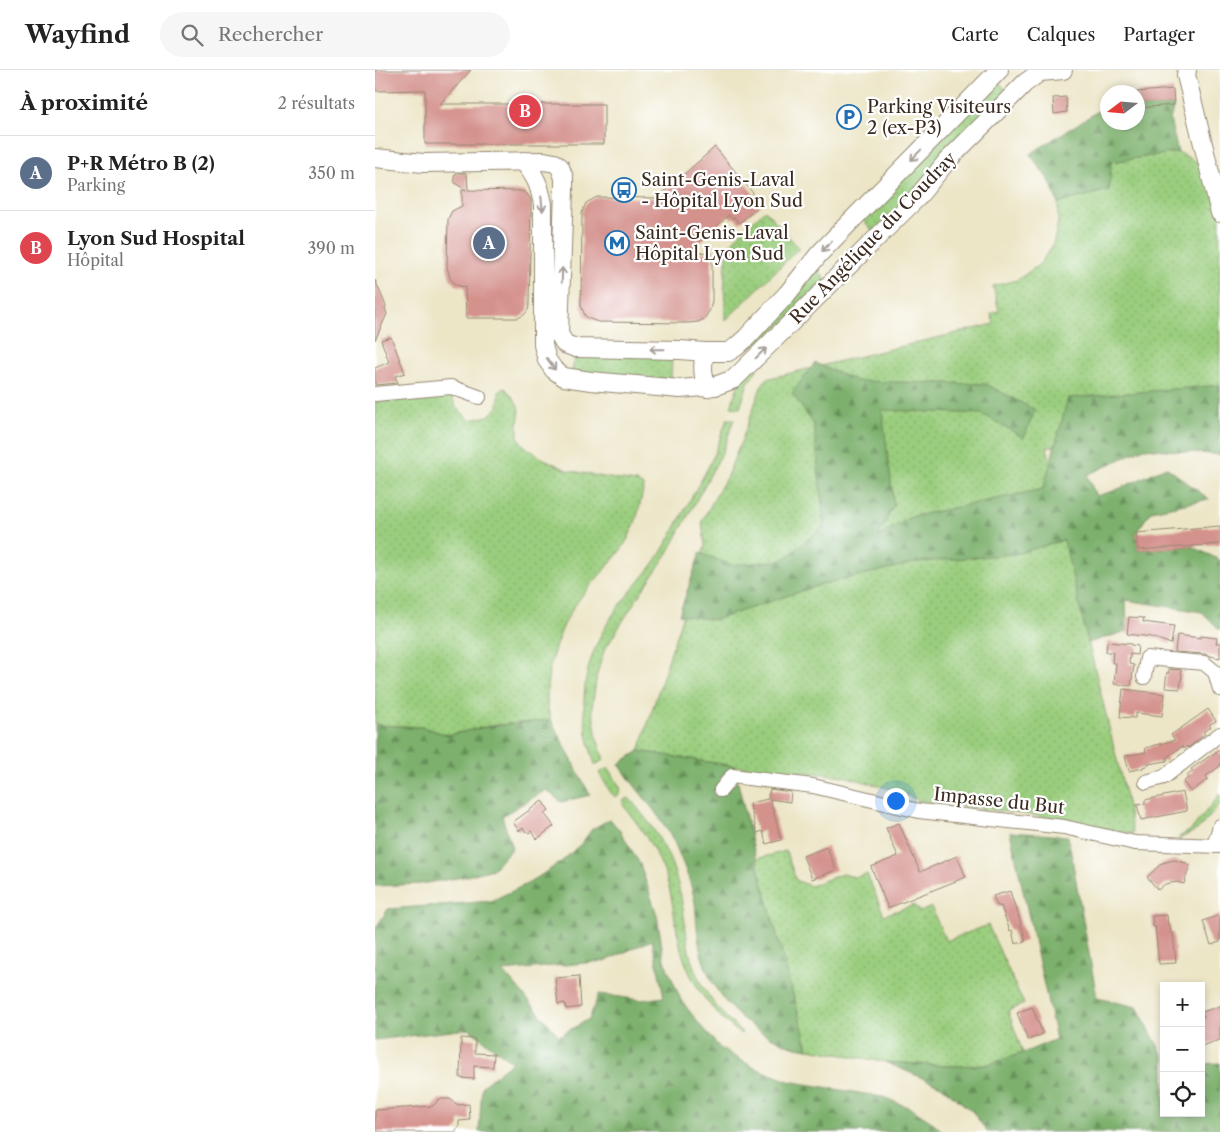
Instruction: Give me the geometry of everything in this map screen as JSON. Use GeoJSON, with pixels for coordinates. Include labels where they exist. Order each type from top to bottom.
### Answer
{"type":"FeatureCollection","features":[{"type":"Feature","properties":{"kind":"street","name":"Rue Angélique du Coudray"},"geometry":{"type":"LineString","coordinates":[[727,352],[746,338],[787,294],[819,254],[999,70]]}},
{"type":"Feature","properties":{"kind":"street","name":"Rue Angélique du Coudray"},"geometry":{"type":"LineString","coordinates":[[523,160],[533,173],[540,187],[543,204],[543,345],[547,360],[553,370],[564,377],[591,381],[680,389],[707,388],[734,379],[917,198],[953,154],[1025,83],[1039,71],[1063,70]]}},
{"type":"Feature","properties":{"kind":"street"},"geometry":{"type":"LineString","coordinates":[[1185,72],[1220,213]]}},
{"type":"Feature","properties":{"kind":"street"},"geometry":{"type":"LineString","coordinates":[[375,158],[423,164],[523,160],[555,163],[560,168],[564,178],[559,334],[565,344],[576,348],[727,352],[732,360],[734,379]]}},
{"type":"Feature","properties":{"kind":"street"},"geometry":{"type":"LineString","coordinates":[[705,352],[702,369],[707,388]]}},
{"type":"Feature","properties":{"kind":"street"},"geometry":{"type":"LineString","coordinates":[[375,394],[451,387],[479,397]]}},
{"type":"Feature","properties":{"kind":"street"},"geometry":{"type":"LineString","coordinates":[[1144,678],[1147,658],[1204,663],[1215,672],[1220,689]]}},
{"type":"Feature","properties":{"kind":"street"},"geometry":{"type":"LineString","coordinates":[[1146,782],[1164,776],[1220,734]]}},
{"type":"Feature","properties":{"kind":"street","name":"Impasse du But"},"geometry":{"type":"LineString","coordinates":[[721,790],[732,776],[813,786],[919,811],[1064,827],[1135,843],[1217,846]]}},
{"type":"Feature","properties":{"kind":"street"},"geometry":{"type":"LineString","coordinates":[[1217,846],[1220,826]]}},
{"type":"Feature","properties":{"kind":"green space"},"geometry":{"type":"Polygon","coordinates":[[[999,82],[1007,91],[917,190],[874,232],[862,219],[999,82]]]}},
{"type":"Feature","properties":{"kind":"green space"},"geometry":{"type":"Polygon","coordinates":[[[1174,105],[1170,120],[1178,152],[1111,162],[1109,190],[1058,203],[1050,182],[1030,154],[1098,111],[1100,111],[1100,130],[1145,130],[1145,107],[1174,105]]]}},
{"type":"Feature","properties":{"kind":"green space"},"geometry":{"type":"Polygon","coordinates":[[[1178,152],[1220,174],[1220,434],[1047,447],[1063,512],[1083,620],[1126,797],[1133,834],[1040,816],[920,801],[895,790],[843,776],[734,766],[639,751],[705,546],[702,521],[727,476],[761,387],[766,379],[994,324],[991,314],[999,311],[993,286],[1017,280],[1039,265],[1053,245],[1058,222],[1058,203],[1109,190],[1110,162],[1178,152]]]}},
{"type":"Feature","properties":{"kind":"green space"},"geometry":{"type":"Polygon","coordinates":[[[765,210],[799,248],[725,321],[725,268],[730,248],[734,240],[765,210]]]}},
{"type":"Feature","properties":{"kind":"green space"},"geometry":{"type":"Polygon","coordinates":[[[815,267],[827,281],[758,347],[751,339],[815,267]]]}},
{"type":"Feature","properties":{"kind":"green space"},"geometry":{"type":"Polygon","coordinates":[[[575,354],[672,355],[671,384],[572,371],[575,354]]]}},
{"type":"Feature","properties":{"kind":"green space"},"geometry":{"type":"Polygon","coordinates":[[[815,363],[857,381],[986,384],[1035,410],[1024,438],[982,414],[882,410],[894,505],[878,537],[910,517],[1043,489],[1068,398],[1220,385],[1220,455],[1144,448],[1087,475],[1096,496],[1114,491],[1166,467],[1209,499],[1151,511],[1136,533],[1138,550],[1191,546],[1220,560],[1220,630],[1202,612],[1126,600],[1127,631],[1088,643],[1064,540],[1016,554],[920,562],[823,584],[715,620],[679,615],[700,553],[732,565],[783,560],[824,526],[814,425],[792,393],[815,363]]]}},
{"type":"Feature","properties":{"kind":"green space"},"geometry":{"type":"Polygon","coordinates":[[[755,364],[758,368],[748,383],[740,408],[731,407],[739,382],[755,364]]]}},
{"type":"Feature","properties":{"kind":"green space"},"geometry":{"type":"Polygon","coordinates":[[[505,388],[514,398],[520,410],[518,436],[522,444],[540,457],[567,470],[636,482],[644,486],[634,525],[622,548],[574,607],[561,632],[552,659],[547,685],[547,704],[551,720],[490,726],[447,735],[422,727],[375,725],[375,402],[451,395],[456,407],[470,420],[488,416],[498,407],[499,392],[505,388]]]}},
{"type":"Feature","properties":{"kind":"green space"},"geometry":{"type":"Polygon","coordinates":[[[727,419],[734,419],[723,451],[668,553],[604,651],[597,674],[592,708],[597,738],[604,760],[595,765],[589,745],[584,706],[588,670],[593,652],[612,616],[652,566],[669,540],[709,466],[727,419]]]}},
{"type":"Feature","properties":{"kind":"green space"},"geometry":{"type":"Polygon","coordinates":[[[551,720],[590,795],[561,802],[546,790],[502,816],[512,848],[493,869],[463,877],[421,884],[375,886],[375,725],[422,727],[448,735],[490,726],[551,720]]]}},
{"type":"Feature","properties":{"kind":"green space"},"geometry":{"type":"Polygon","coordinates":[[[639,751],[734,766],[756,859],[808,1049],[785,1044],[762,1033],[740,1017],[714,986],[701,953],[694,896],[677,849],[662,821],[619,764],[639,751]]]}},
{"type":"Feature","properties":{"kind":"green space"},"geometry":{"type":"Polygon","coordinates":[[[609,768],[620,787],[621,792],[615,797],[599,773],[609,768]]]}},
{"type":"Feature","properties":{"kind":"green space"},"geometry":{"type":"Polygon","coordinates":[[[1220,794],[1220,804],[1203,824],[1197,830],[1179,839],[1179,837],[1191,830],[1220,794]]]}},
{"type":"Feature","properties":{"kind":"green space"},"geometry":{"type":"Polygon","coordinates":[[[628,798],[657,834],[672,864],[681,898],[689,952],[699,978],[713,1002],[731,1023],[742,1032],[741,1034],[710,1005],[687,968],[682,954],[666,877],[648,839],[623,805],[623,800],[628,798]]]}},
{"type":"Feature","properties":{"kind":"green space"},"geometry":{"type":"Polygon","coordinates":[[[610,819],[620,831],[640,864],[657,915],[664,960],[681,1000],[720,1048],[753,1067],[788,1081],[883,1097],[910,1108],[935,1124],[943,1132],[479,1132],[482,1086],[512,1062],[469,1029],[375,1040],[375,929],[388,909],[491,901],[529,883],[561,862],[581,844],[592,829],[610,819]],[[652,940],[605,961],[503,971],[559,1036],[589,1019],[599,994],[641,1000],[664,997],[652,940]]]}},
{"type":"Feature","properties":{"kind":"green space"},"geometry":{"type":"Polygon","coordinates":[[[1010,832],[1068,836],[1097,998],[1137,1007],[1160,1050],[1160,1117],[1205,1117],[1205,1064],[1220,1063],[1220,1132],[987,1132],[973,1112],[941,1086],[885,1062],[948,1066],[986,1065],[1023,1053],[1056,1039],[1010,832]]]}},
{"type":"Feature","properties":{"kind":"green space"},"geometry":{"type":"Polygon","coordinates":[[[786,851],[796,880],[810,886],[842,874],[855,877],[867,874],[884,915],[914,905],[920,912],[931,907],[946,941],[988,925],[1024,1004],[1008,1011],[1023,1053],[986,1065],[948,1066],[885,1062],[808,1049],[756,859],[786,851]]]}},
{"type":"Feature","properties":{"kind":"building"},"geometry":{"type":"Polygon","coordinates":[[[375,70],[471,70],[440,104],[604,104],[604,144],[425,144],[425,90],[375,91],[375,70]]]}},
{"type":"Feature","properties":{"kind":"building"},"geometry":{"type":"Polygon","coordinates":[[[1173,89],[1174,105],[1145,107],[1145,91],[1173,89]]]}},
{"type":"Feature","properties":{"kind":"building"},"geometry":{"type":"Polygon","coordinates":[[[1066,97],[1067,112],[1054,114],[1053,98],[1066,97]]]}},
{"type":"Feature","properties":{"kind":"building"},"geometry":{"type":"Polygon","coordinates":[[[715,147],[762,204],[739,223],[734,217],[732,219],[729,215],[689,252],[712,253],[712,301],[710,310],[704,319],[688,323],[598,322],[585,316],[581,305],[582,213],[586,203],[597,197],[657,198],[715,147]]]}},
{"type":"Feature","properties":{"kind":"building"},"geometry":{"type":"Polygon","coordinates":[[[457,173],[465,173],[467,175],[468,190],[521,191],[530,198],[529,305],[524,315],[518,318],[466,318],[465,287],[456,285],[450,278],[447,267],[448,219],[452,211],[462,206],[462,190],[466,190],[455,183],[454,176],[457,173]]]}},
{"type":"Feature","properties":{"kind":"building"},"geometry":{"type":"Polygon","coordinates":[[[375,280],[386,306],[387,314],[375,340],[375,280]]]}},
{"type":"Feature","properties":{"kind":"building"},"geometry":{"type":"Polygon","coordinates":[[[391,337],[405,373],[395,376],[398,383],[375,385],[375,368],[389,362],[381,340],[391,337]]]}},
{"type":"Feature","properties":{"kind":"building"},"geometry":{"type":"Polygon","coordinates":[[[1220,526],[1220,544],[1138,550],[1136,533],[1220,526]]]}},
{"type":"Feature","properties":{"kind":"building"},"geometry":{"type":"Polygon","coordinates":[[[1129,617],[1144,618],[1143,622],[1174,626],[1171,644],[1152,637],[1127,634],[1129,617]]]}},
{"type":"Feature","properties":{"kind":"building"},"geometry":{"type":"Polygon","coordinates":[[[1177,635],[1217,638],[1216,643],[1220,643],[1220,658],[1205,654],[1175,652],[1177,635]]]}},
{"type":"Feature","properties":{"kind":"building"},"geometry":{"type":"Polygon","coordinates":[[[1107,642],[1138,646],[1137,655],[1130,654],[1129,664],[1134,665],[1131,686],[1114,684],[1116,663],[1112,663],[1113,652],[1106,652],[1107,642]]]}},
{"type":"Feature","properties":{"kind":"building"},"geometry":{"type":"Polygon","coordinates":[[[1169,669],[1181,670],[1180,689],[1165,688],[1169,669]]]}},
{"type":"Feature","properties":{"kind":"building"},"geometry":{"type":"Polygon","coordinates":[[[1123,689],[1165,694],[1162,716],[1136,713],[1135,718],[1120,717],[1123,689]]]}},
{"type":"Feature","properties":{"kind":"building"},"geometry":{"type":"Polygon","coordinates":[[[1208,709],[1216,721],[1209,725],[1211,727],[1203,732],[1205,734],[1188,748],[1187,746],[1184,749],[1182,746],[1167,757],[1167,761],[1148,764],[1143,768],[1129,771],[1125,756],[1146,752],[1145,748],[1175,740],[1171,735],[1208,709]]]}},
{"type":"Feature","properties":{"kind":"building"},"geometry":{"type":"Polygon","coordinates":[[[1220,749],[1220,766],[1206,776],[1208,779],[1191,792],[1183,782],[1193,771],[1191,769],[1220,749]]]}},
{"type":"Feature","properties":{"kind":"building"},"geometry":{"type":"Polygon","coordinates":[[[770,789],[791,792],[790,802],[770,799],[781,840],[766,844],[763,831],[757,833],[750,803],[768,799],[770,789]]]}},
{"type":"Feature","properties":{"kind":"building"},"geometry":{"type":"Polygon","coordinates":[[[1183,792],[1187,811],[1141,820],[1137,805],[1145,804],[1145,800],[1183,792]]]}},
{"type":"Feature","properties":{"kind":"building"},"geometry":{"type":"Polygon","coordinates":[[[542,801],[549,810],[544,813],[554,826],[537,839],[531,831],[529,833],[526,832],[523,828],[519,831],[513,822],[542,801]]]}},
{"type":"Feature","properties":{"kind":"building"},"geometry":{"type":"Polygon","coordinates":[[[899,823],[920,872],[957,856],[966,877],[888,908],[871,867],[898,856],[886,828],[899,823]]]}},
{"type":"Feature","properties":{"kind":"building"},"geometry":{"type":"Polygon","coordinates":[[[827,847],[836,870],[812,879],[803,856],[827,847]]]}},
{"type":"Feature","properties":{"kind":"building"},"geometry":{"type":"Polygon","coordinates":[[[1174,860],[1190,864],[1184,884],[1177,882],[1165,884],[1158,890],[1147,877],[1162,863],[1174,860]]]}},
{"type":"Feature","properties":{"kind":"building"},"geometry":{"type":"Polygon","coordinates":[[[1010,891],[1026,941],[1015,944],[1012,930],[1010,931],[1001,906],[997,906],[993,896],[1010,891]]]}},
{"type":"Feature","properties":{"kind":"building"},"geometry":{"type":"Polygon","coordinates":[[[1167,915],[1168,925],[1170,925],[1171,933],[1173,933],[1176,963],[1159,964],[1155,926],[1153,927],[1152,916],[1167,915]]]}},
{"type":"Feature","properties":{"kind":"building"},"geometry":{"type":"Polygon","coordinates":[[[1220,915],[1220,942],[1211,945],[1203,921],[1220,915]]]}},
{"type":"Feature","properties":{"kind":"building"},"geometry":{"type":"Polygon","coordinates":[[[579,976],[581,1007],[566,1009],[565,1003],[558,1004],[555,978],[579,976]]]}},
{"type":"Feature","properties":{"kind":"building"},"geometry":{"type":"Polygon","coordinates":[[[1220,1006],[1220,1040],[1205,1045],[1205,1027],[1205,1011],[1220,1006]]]}},
{"type":"Feature","properties":{"kind":"building"},"geometry":{"type":"Polygon","coordinates":[[[1032,1007],[1043,1034],[1028,1040],[1017,1013],[1032,1007]]]}},
{"type":"Feature","properties":{"kind":"building"},"geometry":{"type":"Polygon","coordinates":[[[461,1038],[475,1039],[475,1053],[494,1054],[493,1067],[474,1066],[474,1079],[460,1078],[461,1038]]]}},
{"type":"Feature","properties":{"kind":"building"},"geometry":{"type":"Polygon","coordinates":[[[439,1099],[450,1099],[458,1105],[469,1104],[470,1120],[459,1121],[459,1127],[455,1132],[375,1132],[375,1110],[433,1106],[439,1099]]]}},
{"type":"Feature","properties":{"kind":"place","name":"Lyon Sud Hospital"},"geometry":{"type":"Point","coordinates":[525,111]}},
{"type":"Feature","properties":{"kind":"place","name":"Parking Visiteurs 2 (ex-P3)"},"geometry":{"type":"Point","coordinates":[849,117]}},
{"type":"Feature","properties":{"kind":"place","name":"Saint-Genis-Laval - Hôpital Lyon Sud"},"geometry":{"type":"Point","coordinates":[624,190]}},
{"type":"Feature","properties":{"kind":"place","name":"P+R Métro B (2)"},"geometry":{"type":"Point","coordinates":[489,243]}},
{"type":"Feature","properties":{"kind":"place","name":"Saint-Genis-Laval Hôpital Lyon Sud"},"geometry":{"type":"Point","coordinates":[617,243]}}]}
